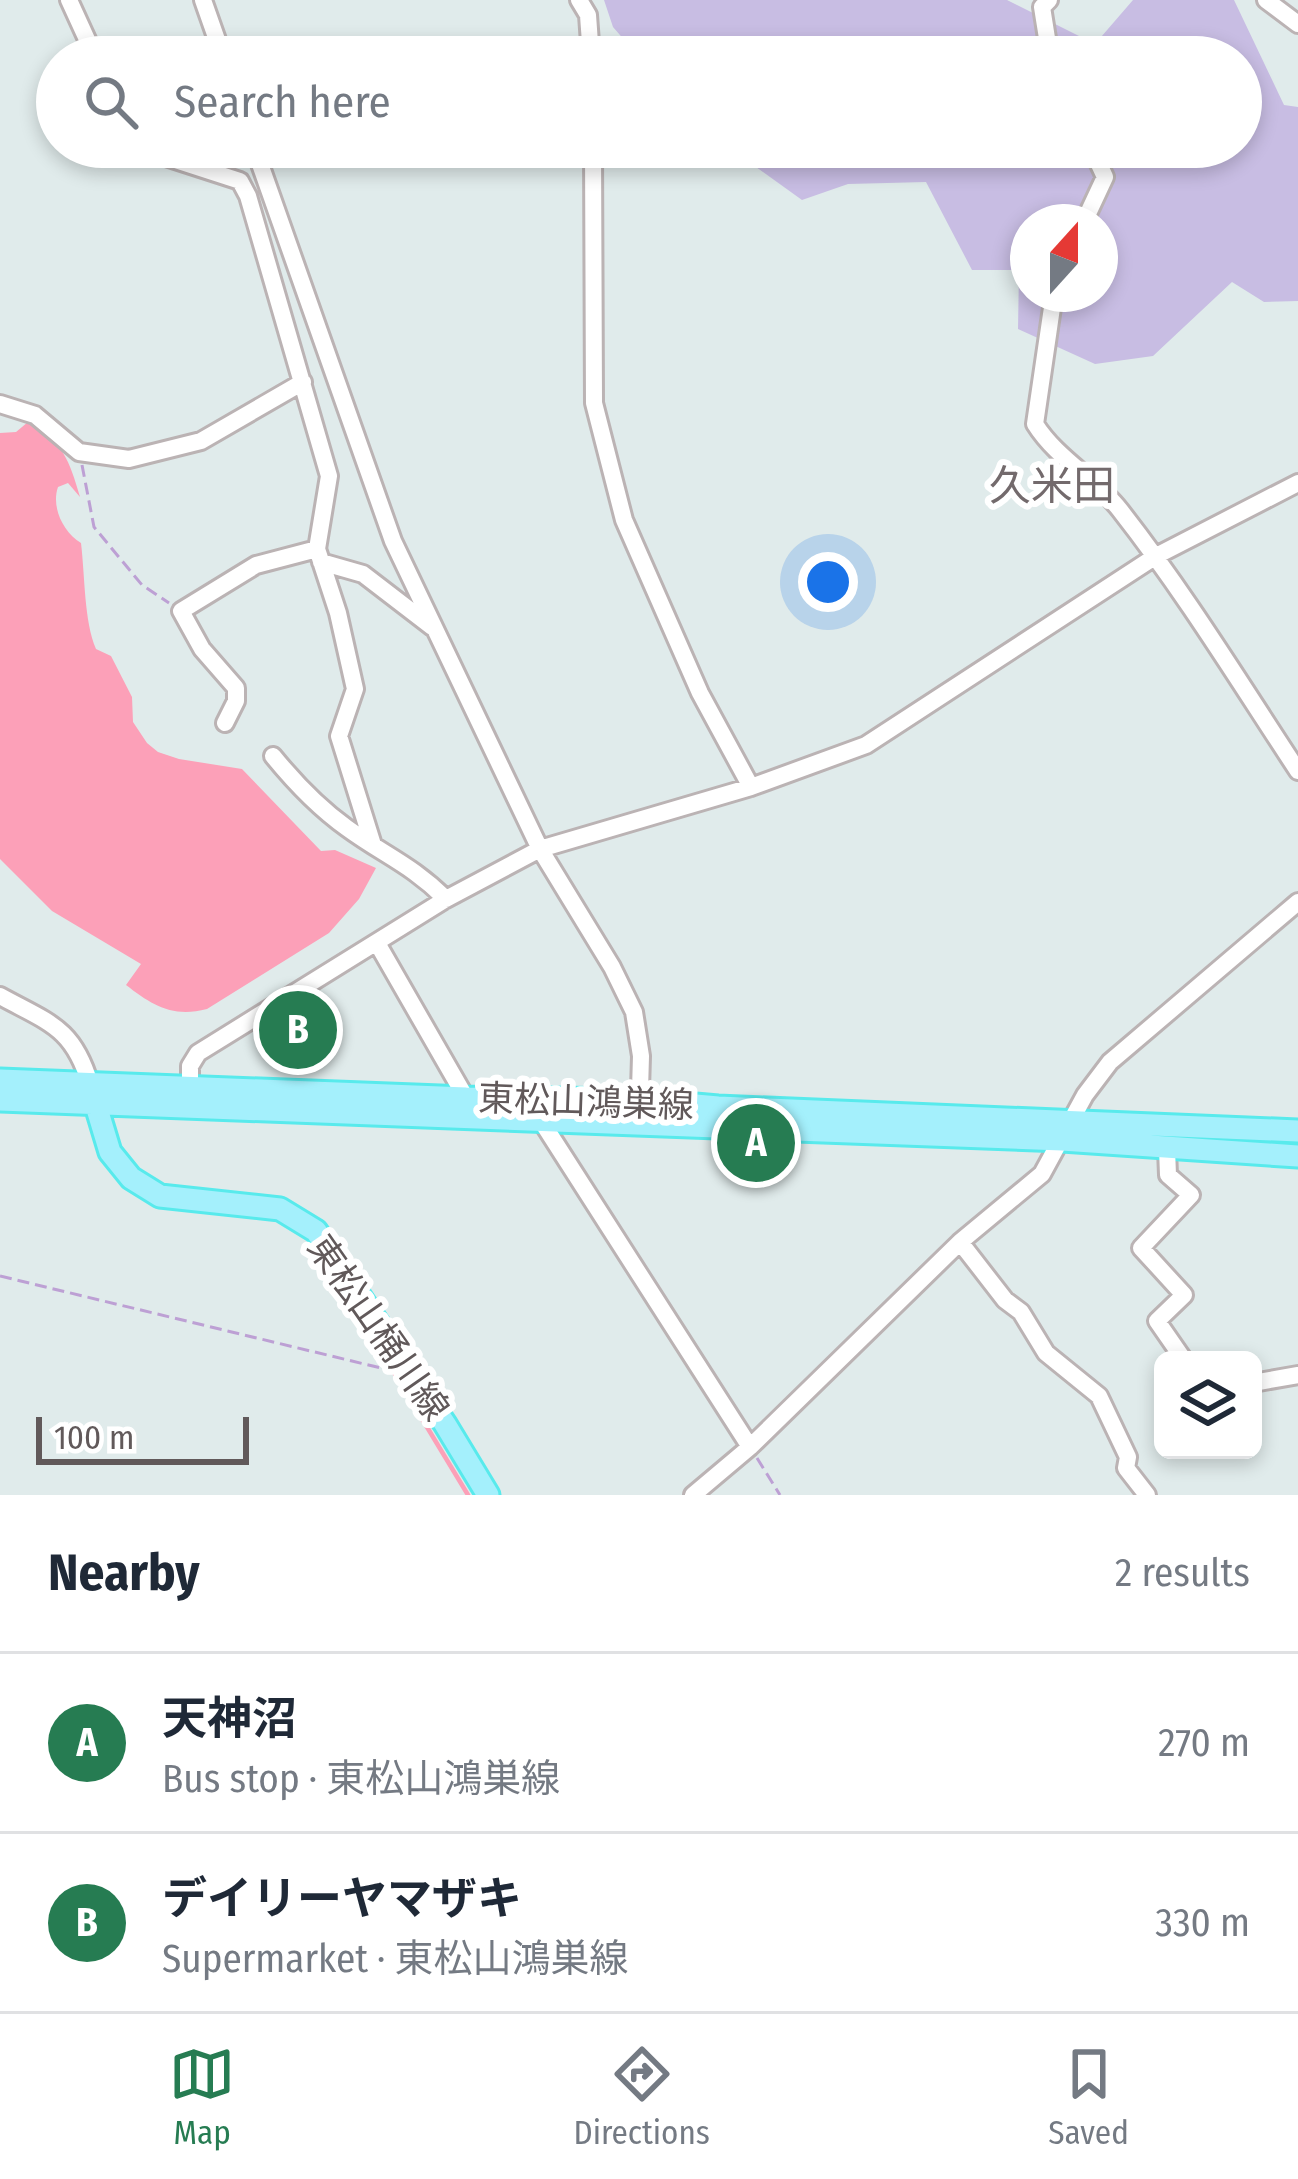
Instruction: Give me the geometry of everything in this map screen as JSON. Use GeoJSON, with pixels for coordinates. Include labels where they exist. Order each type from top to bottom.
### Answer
{"type":"FeatureCollection","features":[{"type":"Feature","properties":{"kind":"main road"},"geometry":{"type":"LineString","coordinates":[[0,1080],[92,1093]]}},
{"type":"Feature","properties":{"kind":"main road","name":"東松山鴻巣線"},"geometry":{"type":"LineString","coordinates":[[92,1093],[190,1089],[639,1100],[1067,1131],[1167,1149],[1298,1156]]}},
{"type":"Feature","properties":{"kind":"main road","name":"東松山鴻巣線"},"geometry":{"type":"LineString","coordinates":[[92,1093],[639,1124],[1298,1131]]}},
{"type":"Feature","properties":{"kind":"main road"},"geometry":{"type":"LineString","coordinates":[[0,1100],[92,1093]]}},
{"type":"Feature","properties":{"kind":"main road","name":"東松山桶川線"},"geometry":{"type":"LineString","coordinates":[[92,1093],[110,1152],[131,1178],[160,1196],[280,1209],[316,1232],[488,1495]]}},
{"type":"Feature","properties":{"kind":"street"},"geometry":{"type":"LineString","coordinates":[[69,0],[85,36]]}},
{"type":"Feature","properties":{"kind":"street"},"geometry":{"type":"LineString","coordinates":[[202,0],[215,36]]}},
{"type":"Feature","properties":{"kind":"street"},"geometry":{"type":"LineString","coordinates":[[579,0],[588,15],[590,36]]}},
{"type":"Feature","properties":{"kind":"street"},"geometry":{"type":"LineString","coordinates":[[1266,0],[1298,24]]}},
{"type":"Feature","properties":{"kind":"street"},"geometry":{"type":"LineString","coordinates":[[1040,2],[1047,36]]}},
{"type":"Feature","properties":{"kind":"street"},"geometry":{"type":"LineString","coordinates":[[200,168],[240,181],[248,196],[328,476],[319,555],[355,689],[339,736],[373,845]]}},
{"type":"Feature","properties":{"kind":"street"},"geometry":{"type":"LineString","coordinates":[[261,168],[393,542],[540,849],[634,1012],[640,1056],[639,1124]]}},
{"type":"Feature","properties":{"kind":"street"},"geometry":{"type":"LineString","coordinates":[[593,168],[594,403],[624,520],[700,693],[751,787]]}},
{"type":"Feature","properties":{"kind":"street"},"geometry":{"type":"LineString","coordinates":[[1093,204],[1106,177],[1102,168]]}},
{"type":"Feature","properties":{"kind":"street"},"geometry":{"type":"LineString","coordinates":[[1051,312],[1035,424],[1048,443],[1114,502],[1156,556],[1298,771]]}},
{"type":"Feature","properties":{"kind":"street"},"geometry":{"type":"LineString","coordinates":[[0,404],[35,415],[79,452],[129,459],[201,441],[303,382]]}},
{"type":"Feature","properties":{"kind":"street"},"geometry":{"type":"LineString","coordinates":[[190,1089],[190,1066],[198,1053],[446,898],[540,849],[842,756],[904,723],[1003,653],[1156,556],[1298,483]]}},
{"type":"Feature","properties":{"kind":"street"},"geometry":{"type":"LineString","coordinates":[[226,723],[236,688],[202,649],[182,611],[256,565],[319,555],[363,574],[438,632]]}},
{"type":"Feature","properties":{"kind":"street"},"geometry":{"type":"LineString","coordinates":[[273,756],[311,798],[373,845],[416,869],[446,898]]}},
{"type":"Feature","properties":{"kind":"street"},"geometry":{"type":"LineString","coordinates":[[693,1495],[750,1447],[960,1242],[1042,1174],[1109,1062],[1298,902]]}},
{"type":"Feature","properties":{"kind":"street"},"geometry":{"type":"LineString","coordinates":[[377,943],[466,1099]]}},
{"type":"Feature","properties":{"kind":"street"},"geometry":{"type":"LineString","coordinates":[[0,996],[63,1032],[80,1050],[92,1093]]}},
{"type":"Feature","properties":{"kind":"street"},"geometry":{"type":"LineString","coordinates":[[540,1119],[750,1447]]}},
{"type":"Feature","properties":{"kind":"street"},"geometry":{"type":"LineString","coordinates":[[1167,1149],[1168,1175],[1191,1196],[1141,1248],[1184,1295],[1156,1321],[1178,1351]]}},
{"type":"Feature","properties":{"kind":"street"},"geometry":{"type":"LineString","coordinates":[[960,1242],[1005,1300],[1021,1312],[1046,1353],[1099,1396],[1128,1457],[1126,1468],[1147,1495]]}},
{"type":"Feature","properties":{"kind":"street"},"geometry":{"type":"LineString","coordinates":[[1262,1381],[1298,1375]]}},
{"type":"Feature","properties":{"kind":"path"},"geometry":{"type":"LineString","coordinates":[[79,452],[94,527],[142,585],[182,611]]}},
{"type":"Feature","properties":{"kind":"path"},"geometry":{"type":"LineString","coordinates":[[0,1276],[385,1370],[403,1361]]}},
{"type":"Feature","properties":{"kind":"path"},"geometry":{"type":"LineString","coordinates":[[750,1447],[780,1495]]}},
{"type":"Feature","properties":{"kind":"shaded area"},"geometry":{"type":"Polygon","coordinates":[[[604,0],[1007,0],[1079,36],[621,36],[604,0]]]}},
{"type":"Feature","properties":{"kind":"shaded area"},"geometry":{"type":"Polygon","coordinates":[[[1133,0],[1234,0],[1251,36],[1102,36],[1133,0]]]}},
{"type":"Feature","properties":{"kind":"shaded area"},"geometry":{"type":"Polygon","coordinates":[[[1262,59],[1284,105],[1298,107],[1298,301],[1264,302],[1232,282],[1153,356],[1095,364],[1018,329],[1018,312],[1118,312],[1118,204],[1010,204],[1010,270],[972,270],[926,182],[848,184],[802,200],[757,168],[1262,168],[1262,59]]]}},
{"type":"Feature","properties":{"kind":"shaded area"},"geometry":{"type":"Polygon","coordinates":[[[28,422],[57,444],[72,473],[80,497],[68,483],[58,487],[56,503],[64,526],[81,543],[92,638],[96,649],[111,656],[132,697],[133,722],[147,743],[179,759],[242,769],[321,851],[335,850],[376,868],[359,899],[329,933],[207,1009],[173,1011],[126,985],[141,964],[52,911],[0,859],[0,433],[16,432],[28,422]]]}},
{"type":"Feature","properties":{"kind":"building"},"geometry":{"type":"Polygon","coordinates":[[[278,1020],[319,1021],[319,1040],[278,1039],[278,1020]]]}},
{"type":"Feature","properties":{"kind":"waterway"},"geometry":{"type":"LineString","coordinates":[[349,1298],[468,1495]]}},
{"type":"Feature","properties":{"kind":"place","name":"デイリーヤマザキ"},"geometry":{"type":"Point","coordinates":[298,1030]}},
{"type":"Feature","properties":{"kind":"place","name":"天神沼"},"geometry":{"type":"Point","coordinates":[756,1143]}},
{"type":"Feature","properties":{"kind":"district","name":"久米田"},"geometry":{"type":"Point","coordinates":[1052,486]}}]}
